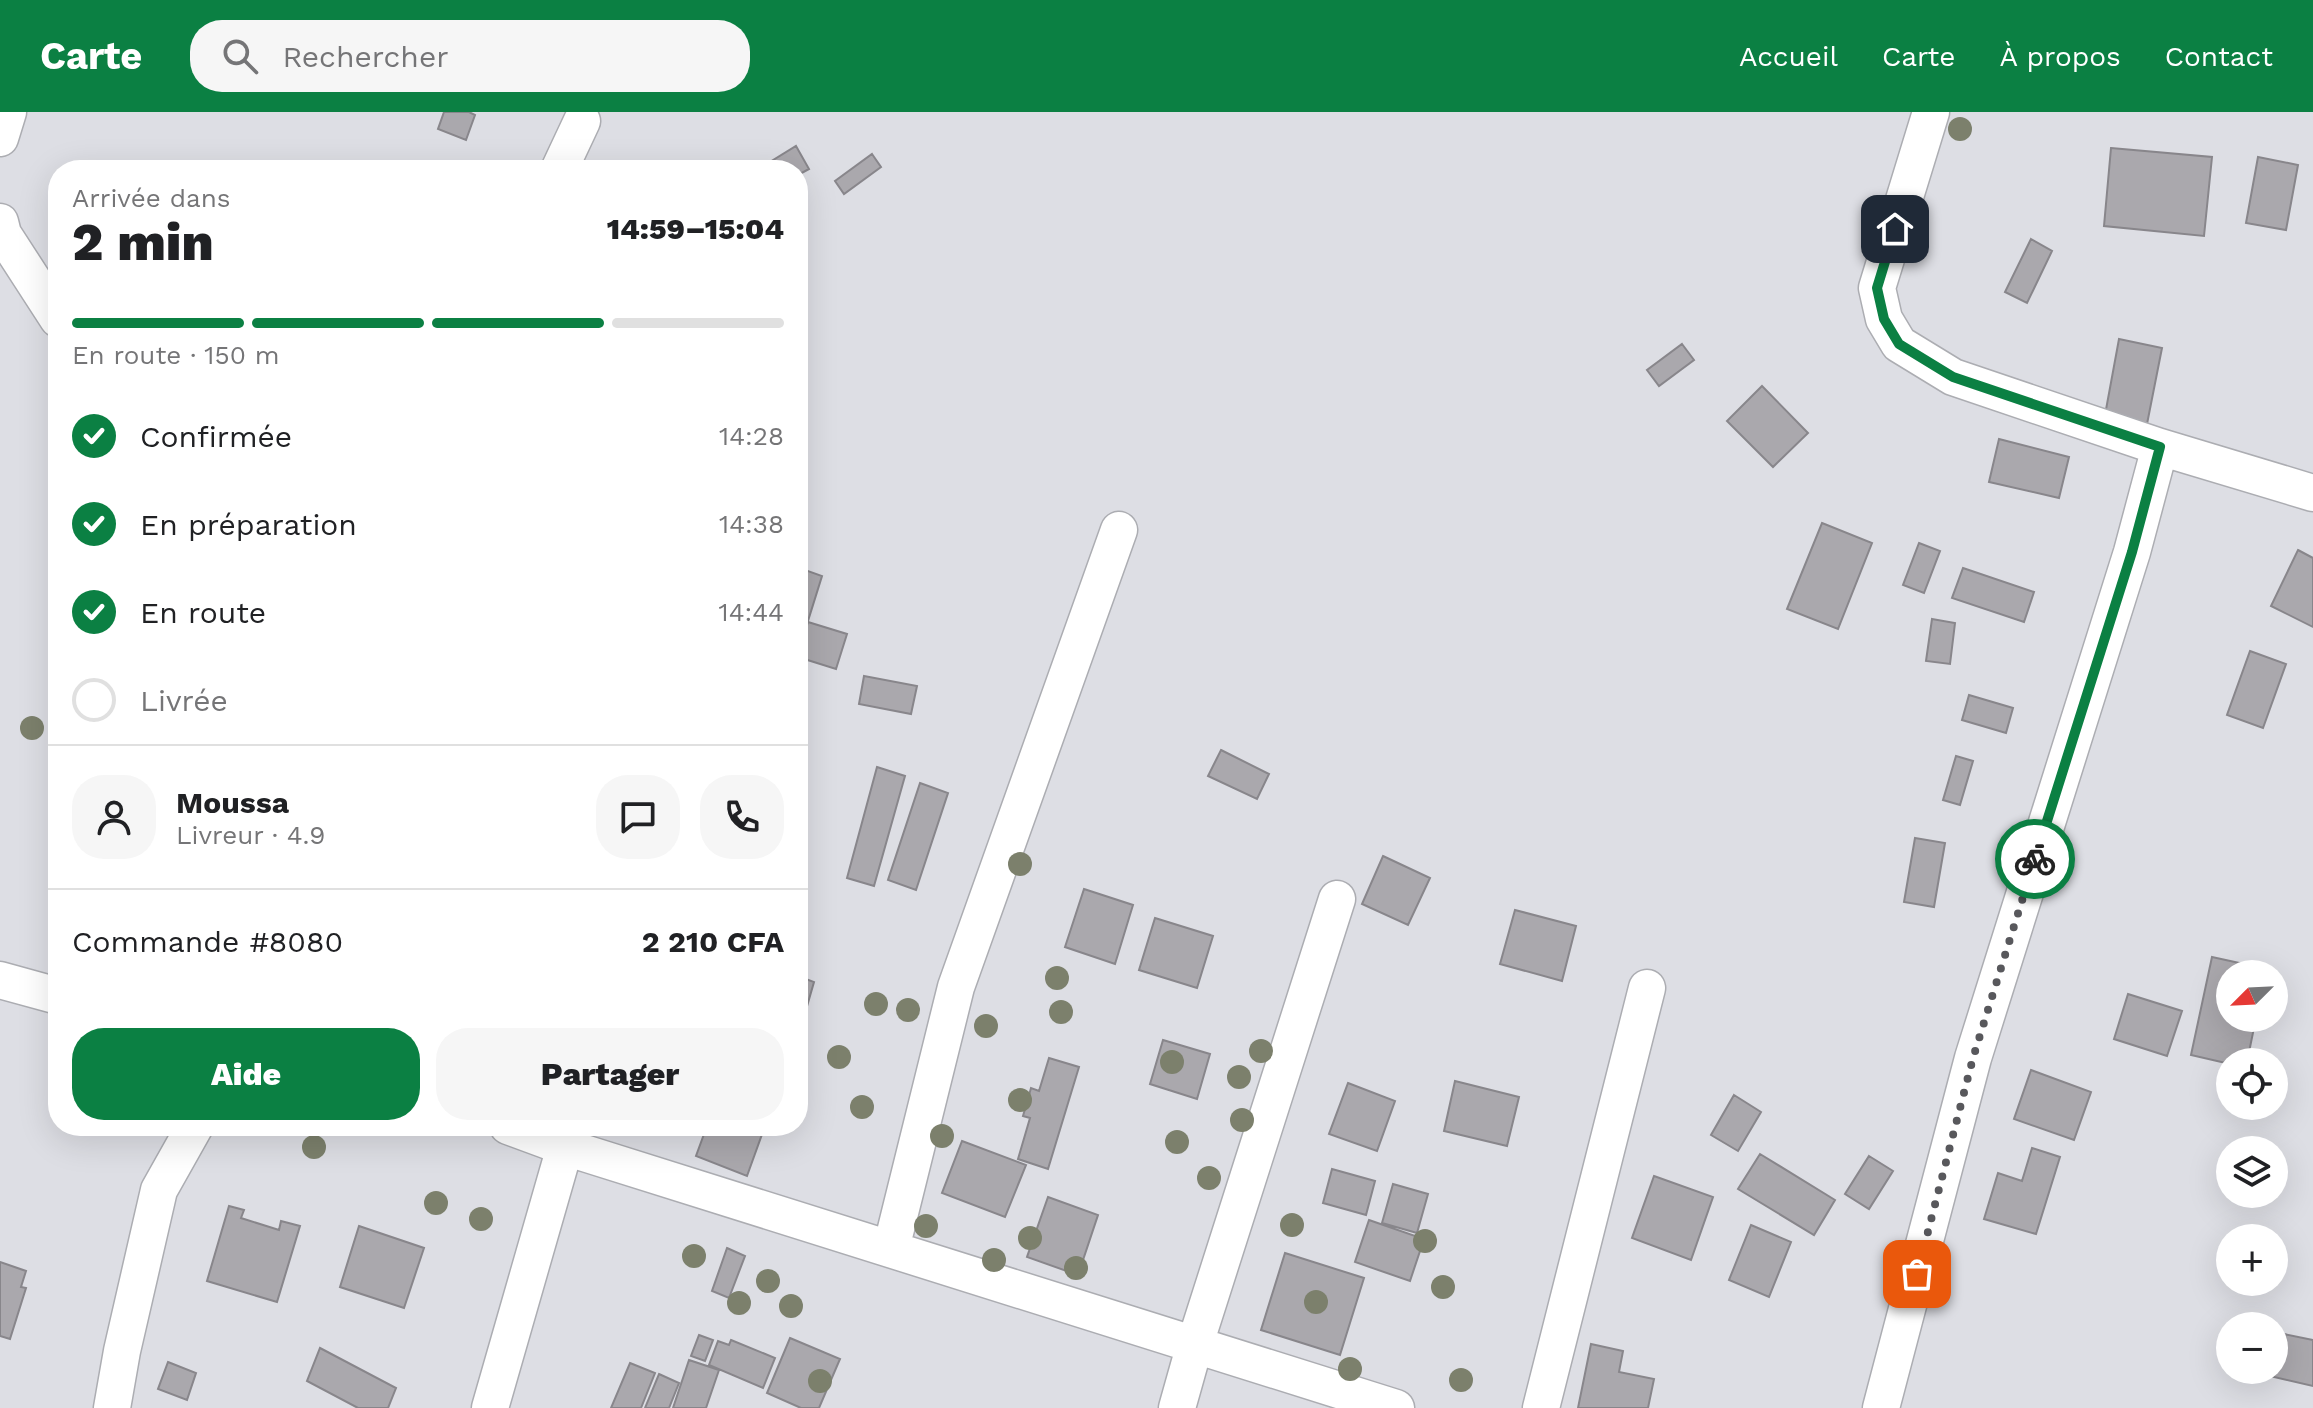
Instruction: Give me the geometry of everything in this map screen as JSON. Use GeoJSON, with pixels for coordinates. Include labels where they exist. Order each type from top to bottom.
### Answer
{"type":"FeatureCollection","features":[{"type":"Feature","properties":{"kind":"street"},"geometry":{"type":"LineString","coordinates":[[0,138],[8,112]]}},
{"type":"Feature","properties":{"kind":"street"},"geometry":{"type":"LineString","coordinates":[[1931,112],[1877,288],[1884,319],[1899,344],[1953,377],[2160,447],[2313,493]]}},
{"type":"Feature","properties":{"kind":"street"},"geometry":{"type":"LineString","coordinates":[[564,160],[582,121]]}},
{"type":"Feature","properties":{"kind":"street"},"geometry":{"type":"LineString","coordinates":[[0,222],[3,234],[48,304]]}},
{"type":"Feature","properties":{"kind":"street"},"geometry":{"type":"LineString","coordinates":[[1881,1408],[1973,1058],[2132,552],[2160,447]]}},
{"type":"Feature","properties":{"kind":"street"},"geometry":{"type":"LineString","coordinates":[[891,1249],[956,987],[1119,530]]}},
{"type":"Feature","properties":{"kind":"street"},"geometry":{"type":"LineString","coordinates":[[1177,1408],[1337,899]]}},
{"type":"Feature","properties":{"kind":"street"},"geometry":{"type":"LineString","coordinates":[[0,980],[48,993]]}},
{"type":"Feature","properties":{"kind":"street"},"geometry":{"type":"LineString","coordinates":[[1541,1408],[1647,988]]}},
{"type":"Feature","properties":{"kind":"street"},"geometry":{"type":"LineString","coordinates":[[112,1408],[159,1190],[189,1136]]}},
{"type":"Feature","properties":{"kind":"street"},"geometry":{"type":"LineString","coordinates":[[490,1408],[568,1136],[891,1249],[1396,1408]]}},
{"type":"Feature","properties":{"kind":"building"},"geometry":{"type":"Polygon","coordinates":[[[444,112],[469,112],[475,115],[466,140],[438,129],[444,112]]]}},
{"type":"Feature","properties":{"kind":"building"},"geometry":{"type":"Polygon","coordinates":[[[796,146],[804,160],[773,160],[796,146]]]}},
{"type":"Feature","properties":{"kind":"building"},"geometry":{"type":"Polygon","coordinates":[[[2111,148],[2212,157],[2204,236],[2104,226],[2111,148]]]}},
{"type":"Feature","properties":{"kind":"building"},"geometry":{"type":"Polygon","coordinates":[[[872,154],[881,167],[844,194],[835,181],[872,154]]]}},
{"type":"Feature","properties":{"kind":"building"},"geometry":{"type":"Polygon","coordinates":[[[2258,157],[2298,165],[2286,230],[2246,223],[2258,157]]]}},
{"type":"Feature","properties":{"kind":"building"},"geometry":{"type":"Polygon","coordinates":[[[2031,239],[2052,251],[2027,303],[2005,292],[2031,239]]]}},
{"type":"Feature","properties":{"kind":"building"},"geometry":{"type":"Polygon","coordinates":[[[2119,339],[2162,348],[2147,424],[2105,415],[2119,339]]]}},
{"type":"Feature","properties":{"kind":"building"},"geometry":{"type":"Polygon","coordinates":[[[1682,344],[1694,360],[1659,386],[1647,370],[1682,344]]]}},
{"type":"Feature","properties":{"kind":"building"},"geometry":{"type":"Polygon","coordinates":[[[1762,386],[1808,433],[1773,467],[1727,421],[1762,386]]]}},
{"type":"Feature","properties":{"kind":"building"},"geometry":{"type":"Polygon","coordinates":[[[1999,439],[2069,457],[2059,498],[1989,482],[1999,439]]]}},
{"type":"Feature","properties":{"kind":"building"},"geometry":{"type":"Polygon","coordinates":[[[1822,523],[1872,543],[1838,629],[1787,609],[1822,523]]]}},
{"type":"Feature","properties":{"kind":"building"},"geometry":{"type":"Polygon","coordinates":[[[1919,543],[1940,551],[1924,593],[1903,585],[1919,543]]]}},
{"type":"Feature","properties":{"kind":"building"},"geometry":{"type":"Polygon","coordinates":[[[2298,550],[2313,558],[2313,627],[2271,606],[2298,550]]]}},
{"type":"Feature","properties":{"kind":"building"},"geometry":{"type":"Polygon","coordinates":[[[1963,568],[2034,592],[2024,622],[1952,598],[1963,568]]]}},
{"type":"Feature","properties":{"kind":"building"},"geometry":{"type":"Polygon","coordinates":[[[808,571],[822,576],[808,621],[808,571]]]}},
{"type":"Feature","properties":{"kind":"building"},"geometry":{"type":"Polygon","coordinates":[[[1932,619],[1955,623],[1950,664],[1926,661],[1932,619]]]}},
{"type":"Feature","properties":{"kind":"building"},"geometry":{"type":"Polygon","coordinates":[[[808,622],[847,634],[836,669],[808,660],[808,622]]]}},
{"type":"Feature","properties":{"kind":"building"},"geometry":{"type":"Polygon","coordinates":[[[2250,651],[2286,664],[2263,728],[2227,715],[2250,651]]]}},
{"type":"Feature","properties":{"kind":"building"},"geometry":{"type":"Polygon","coordinates":[[[864,676],[917,686],[911,714],[859,704],[864,676]]]}},
{"type":"Feature","properties":{"kind":"building"},"geometry":{"type":"Polygon","coordinates":[[[1969,695],[2013,708],[2006,733],[1962,720],[1969,695]]]}},
{"type":"Feature","properties":{"kind":"building"},"geometry":{"type":"Polygon","coordinates":[[[1221,750],[1269,774],[1257,799],[1208,776],[1221,750]]]}},
{"type":"Feature","properties":{"kind":"building"},"geometry":{"type":"Polygon","coordinates":[[[1956,756],[1973,761],[1960,805],[1943,800],[1956,756]]]}},
{"type":"Feature","properties":{"kind":"building"},"geometry":{"type":"Polygon","coordinates":[[[877,767],[905,776],[874,886],[847,878],[877,767]]]}},
{"type":"Feature","properties":{"kind":"building"},"geometry":{"type":"Polygon","coordinates":[[[920,783],[948,793],[916,890],[888,880],[920,783]]]}},
{"type":"Feature","properties":{"kind":"building"},"geometry":{"type":"Polygon","coordinates":[[[1915,838],[1945,843],[1934,907],[1904,902],[1915,838]]]}},
{"type":"Feature","properties":{"kind":"building"},"geometry":{"type":"Polygon","coordinates":[[[1383,856],[1430,878],[1408,925],[1362,904],[1383,856]]]}},
{"type":"Feature","properties":{"kind":"building"},"geometry":{"type":"Polygon","coordinates":[[[1084,889],[1133,905],[1115,964],[1065,947],[1084,889]]]}},
{"type":"Feature","properties":{"kind":"building"},"geometry":{"type":"Polygon","coordinates":[[[1515,910],[1576,926],[1562,981],[1500,964],[1515,910]]]}},
{"type":"Feature","properties":{"kind":"building"},"geometry":{"type":"Polygon","coordinates":[[[1155,918],[1213,936],[1197,988],[1139,970],[1155,918]]]}},
{"type":"Feature","properties":{"kind":"building"},"geometry":{"type":"Polygon","coordinates":[[[2212,957],[2226,960],[2216,960],[2216,1032],[2253,1032],[2250,1048],[2216,1048],[2216,1061],[2191,1055],[2212,957]]]}},
{"type":"Feature","properties":{"kind":"building"},"geometry":{"type":"Polygon","coordinates":[[[808,980],[814,982],[808,1003],[808,980]]]}},
{"type":"Feature","properties":{"kind":"building"},"geometry":{"type":"Polygon","coordinates":[[[2128,994],[2182,1011],[2167,1056],[2114,1039],[2128,994]]]}},
{"type":"Feature","properties":{"kind":"building"},"geometry":{"type":"Polygon","coordinates":[[[1163,1040],[1210,1054],[1197,1099],[1150,1084],[1163,1040]]]}},
{"type":"Feature","properties":{"kind":"building"},"geometry":{"type":"Polygon","coordinates":[[[1049,1058],[1079,1067],[1048,1169],[1018,1159],[1030,1118],[1023,1116],[1031,1088],[1039,1091],[1049,1058]]]}},
{"type":"Feature","properties":{"kind":"building"},"geometry":{"type":"Polygon","coordinates":[[[2031,1070],[2091,1092],[2074,1140],[2014,1119],[2031,1070]]]}},
{"type":"Feature","properties":{"kind":"building"},"geometry":{"type":"Polygon","coordinates":[[[1455,1081],[1519,1097],[1507,1146],[1444,1131],[1455,1081]]]}},
{"type":"Feature","properties":{"kind":"building"},"geometry":{"type":"Polygon","coordinates":[[[1348,1083],[1395,1101],[1377,1151],[1329,1134],[1348,1083]]]}},
{"type":"Feature","properties":{"kind":"building"},"geometry":{"type":"Polygon","coordinates":[[[1734,1095],[1761,1112],[1738,1151],[1711,1135],[1734,1095]]]}},
{"type":"Feature","properties":{"kind":"building"},"geometry":{"type":"Polygon","coordinates":[[[703,1136],[761,1136],[747,1176],[696,1156],[703,1136]]]}},
{"type":"Feature","properties":{"kind":"building"},"geometry":{"type":"Polygon","coordinates":[[[962,1141],[1026,1165],[1005,1217],[942,1193],[962,1141]]]}},
{"type":"Feature","properties":{"kind":"building"},"geometry":{"type":"Polygon","coordinates":[[[2032,1148],[2060,1157],[2036,1234],[1984,1219],[1998,1173],[2022,1181],[2032,1148]]]}},
{"type":"Feature","properties":{"kind":"building"},"geometry":{"type":"Polygon","coordinates":[[[1760,1154],[1835,1200],[1814,1235],[1738,1189],[1760,1154]]]}},
{"type":"Feature","properties":{"kind":"building"},"geometry":{"type":"Polygon","coordinates":[[[1869,1156],[1893,1171],[1869,1209],[1845,1194],[1869,1156]]]}},
{"type":"Feature","properties":{"kind":"building"},"geometry":{"type":"Polygon","coordinates":[[[1332,1169],[1375,1181],[1366,1215],[1323,1203],[1332,1169]]]}},
{"type":"Feature","properties":{"kind":"building"},"geometry":{"type":"Polygon","coordinates":[[[1654,1176],[1713,1197],[1691,1260],[1632,1238],[1654,1176]]]}},
{"type":"Feature","properties":{"kind":"building"},"geometry":{"type":"Polygon","coordinates":[[[1393,1184],[1428,1194],[1417,1233],[1382,1223],[1393,1184]]]}},
{"type":"Feature","properties":{"kind":"building"},"geometry":{"type":"Polygon","coordinates":[[[1048,1197],[1098,1215],[1078,1275],[1027,1257],[1048,1197]]]}},
{"type":"Feature","properties":{"kind":"building"},"geometry":{"type":"Polygon","coordinates":[[[229,1206],[244,1210],[241,1218],[279,1230],[281,1221],[300,1226],[277,1302],[207,1281],[229,1206]]]}},
{"type":"Feature","properties":{"kind":"building"},"geometry":{"type":"Polygon","coordinates":[[[1369,1220],[1424,1239],[1410,1281],[1355,1262],[1369,1220]]]}},
{"type":"Feature","properties":{"kind":"building"},"geometry":{"type":"Polygon","coordinates":[[[1751,1225],[1791,1242],[1769,1297],[1729,1280],[1751,1225]]]}},
{"type":"Feature","properties":{"kind":"building"},"geometry":{"type":"Polygon","coordinates":[[[359,1226],[424,1248],[404,1308],[340,1287],[359,1226]]]}},
{"type":"Feature","properties":{"kind":"building"},"geometry":{"type":"Polygon","coordinates":[[[727,1248],[745,1256],[729,1298],[712,1291],[727,1248]]]}},
{"type":"Feature","properties":{"kind":"building"},"geometry":{"type":"Polygon","coordinates":[[[1285,1253],[1364,1278],[1340,1355],[1261,1330],[1285,1253]]]}},
{"type":"Feature","properties":{"kind":"building"},"geometry":{"type":"Polygon","coordinates":[[[0,1262],[26,1271],[21,1287],[26,1288],[10,1339],[0,1336],[0,1262]]]}},
{"type":"Feature","properties":{"kind":"building"},"geometry":{"type":"Polygon","coordinates":[[[699,1335],[713,1340],[705,1361],[691,1356],[699,1335]]]}},
{"type":"Feature","properties":{"kind":"building"},"geometry":{"type":"Polygon","coordinates":[[[2288,1335],[2313,1340],[2313,1386],[2288,1380],[2288,1335]]]}},
{"type":"Feature","properties":{"kind":"building"},"geometry":{"type":"Polygon","coordinates":[[[790,1338],[840,1359],[819,1408],[801,1408],[767,1393],[790,1338]]]}},
{"type":"Feature","properties":{"kind":"building"},"geometry":{"type":"Polygon","coordinates":[[[731,1340],[775,1358],[763,1388],[709,1365],[718,1341],[729,1345],[731,1340]]]}},
{"type":"Feature","properties":{"kind":"building"},"geometry":{"type":"Polygon","coordinates":[[[1591,1344],[1623,1351],[1619,1372],[1654,1379],[1648,1408],[1578,1408],[1591,1344]]]}},
{"type":"Feature","properties":{"kind":"building"},"geometry":{"type":"Polygon","coordinates":[[[320,1348],[396,1388],[388,1408],[358,1408],[307,1381],[320,1348]]]}},
{"type":"Feature","properties":{"kind":"building"},"geometry":{"type":"Polygon","coordinates":[[[689,1360],[719,1370],[706,1408],[673,1408],[689,1360]]]}},
{"type":"Feature","properties":{"kind":"building"},"geometry":{"type":"Polygon","coordinates":[[[168,1362],[196,1373],[187,1400],[158,1389],[168,1362]]]}},
{"type":"Feature","properties":{"kind":"building"},"geometry":{"type":"Polygon","coordinates":[[[630,1363],[655,1373],[641,1408],[611,1408],[630,1363]]]}},
{"type":"Feature","properties":{"kind":"building"},"geometry":{"type":"Polygon","coordinates":[[[659,1374],[679,1383],[669,1408],[645,1408],[659,1374]]]}},
{"type":"Feature","properties":{"kind":"way so far"},"geometry":{"type":"LineString","coordinates":[[1917,1274],[1973,1058],[2035,859]]}},
{"type":"Feature","properties":{"kind":"route"},"geometry":{"type":"LineString","coordinates":[[1895,229],[1877,288],[1884,319],[1899,344],[1953,377],[2160,447],[2132,552],[2035,859]]}}]}
